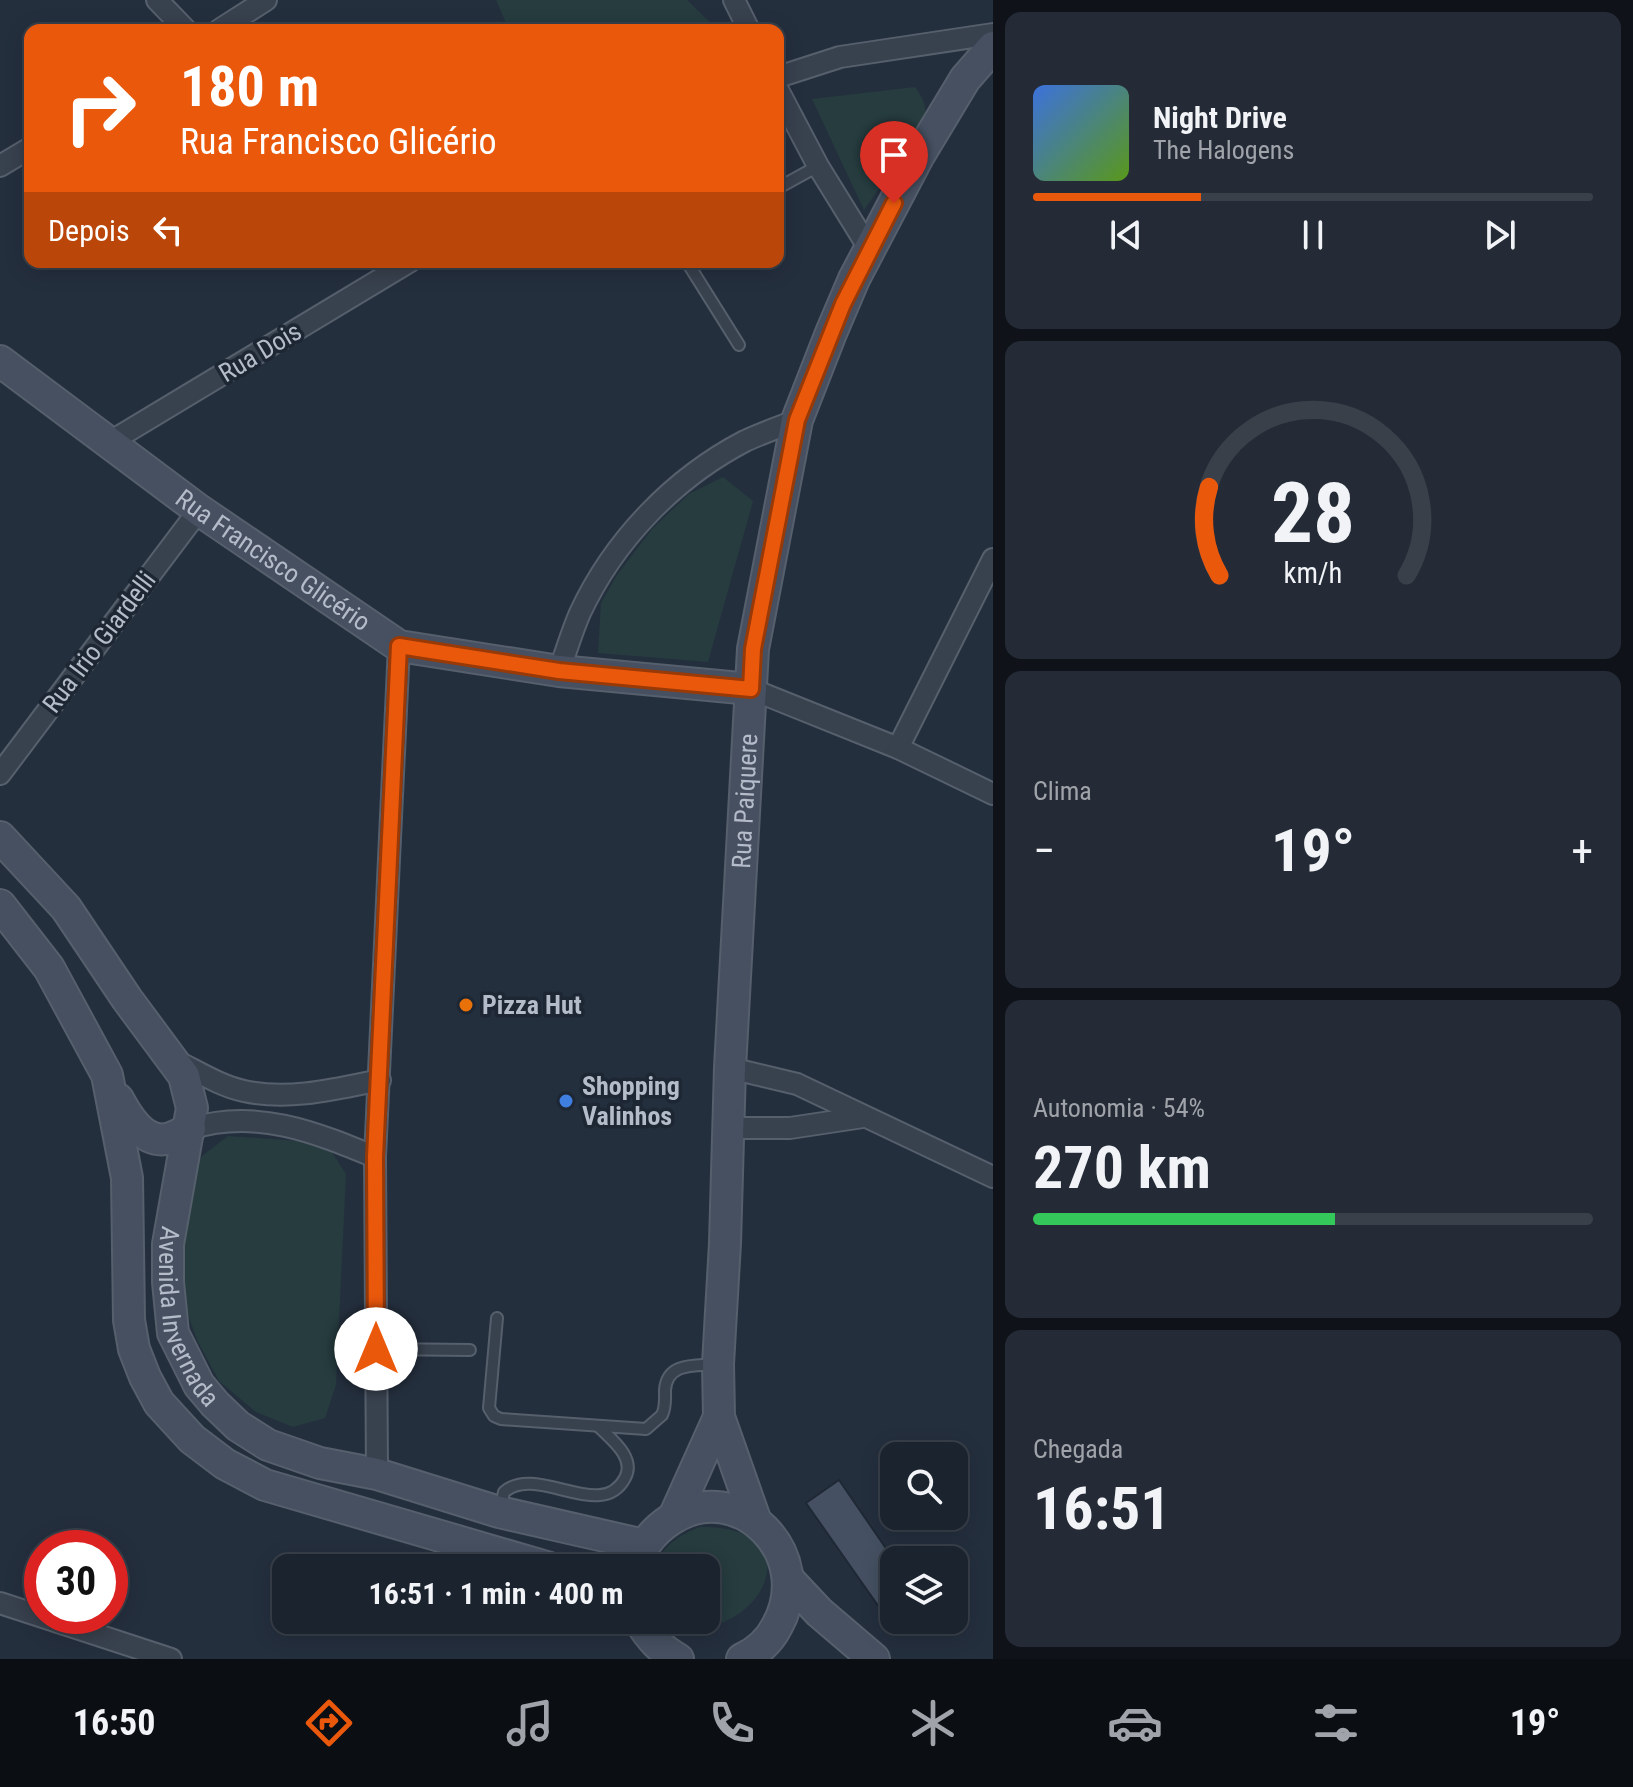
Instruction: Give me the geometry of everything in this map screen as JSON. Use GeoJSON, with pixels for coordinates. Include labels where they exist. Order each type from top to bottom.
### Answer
{"type":"FeatureCollection","features":[{"type":"Feature","properties":{"kind":"main road","name":"Rua Paiquere"},"geometry":{"type":"LineString","coordinates":[[756,1522],[719,1417],[718,1364],[730,1068],[753,649],[797,420],[843,304],[918,157],[965,79],[993,47]]}},
{"type":"Feature","properties":{"kind":"main road","name":"Rua Francisco Glicério"},"geometry":{"type":"LineString","coordinates":[[0,361],[199,510],[399,646],[559,671],[751,689]]}},
{"type":"Feature","properties":{"kind":"main road","name":"Avenida Invernada"},"geometry":{"type":"LineString","coordinates":[[0,837],[66,908],[184,1076],[192,1108],[168,1244],[168,1282],[173,1333],[199,1385],[238,1426],[268,1445],[320,1463],[377,1474],[633,1554]]}},
{"type":"Feature","properties":{"kind":"main road","name":"Avenida Invernada"},"geometry":{"type":"LineString","coordinates":[[0,905],[49,968],[107,1075],[127,1178],[129,1320],[134,1349],[159,1403],[192,1439],[225,1464],[265,1485],[502,1554]]}},
{"type":"Feature","properties":{"kind":"main road"},"geometry":{"type":"LineString","coordinates":[[107,1075],[124,1110],[150,1138],[165,1140],[190,1129]]}},
{"type":"Feature","properties":{"kind":"main road","name":"Rua Paiquere"},"geometry":{"type":"LineString","coordinates":[[674,1517],[719,1417]]}},
{"type":"Feature","properties":{"kind":"main road"},"geometry":{"type":"LineString","coordinates":[[640,1554],[657,1529],[674,1517],[694,1510],[716,1508],[737,1512],[756,1522],[773,1538],[784,1558],[789,1580],[786,1611],[755,1658]]}},
{"type":"Feature","properties":{"kind":"main road"},"geometry":{"type":"LineString","coordinates":[[789,1580],[819,1612],[874,1659]]}},
{"type":"Feature","properties":{"kind":"main road"},"geometry":{"type":"LineString","coordinates":[[646,1639],[678,1659]]}},
{"type":"Feature","properties":{"kind":"street"},"geometry":{"type":"LineString","coordinates":[[157,0],[180,24]]}},
{"type":"Feature","properties":{"kind":"street"},"geometry":{"type":"LineString","coordinates":[[228,24],[266,0]]}},
{"type":"Feature","properties":{"kind":"street"},"geometry":{"type":"LineString","coordinates":[[734,0],[746,24]]}},
{"type":"Feature","properties":{"kind":"street"},"geometry":{"type":"LineString","coordinates":[[784,75],[840,57],[993,34]]}},
{"type":"Feature","properties":{"kind":"street"},"geometry":{"type":"LineString","coordinates":[[784,101],[818,166],[870,250]]}},
{"type":"Feature","properties":{"kind":"street"},"geometry":{"type":"LineString","coordinates":[[0,166],[24,152]]}},
{"type":"Feature","properties":{"kind":"street","name":"Rua Dois"},"geometry":{"type":"LineString","coordinates":[[110,442],[399,268]]}},
{"type":"Feature","properties":{"kind":"street"},"geometry":{"type":"LineString","coordinates":[[559,671],[580,613],[605,570],[645,516],[673,490],[731,450],[797,420]]}},
{"type":"Feature","properties":{"kind":"street","name":"Rua Irio Giardelli"},"geometry":{"type":"LineString","coordinates":[[0,774],[199,510]]}},
{"type":"Feature","properties":{"kind":"street"},"geometry":{"type":"LineString","coordinates":[[898,748],[993,559]]}},
{"type":"Feature","properties":{"kind":"street"},"geometry":{"type":"LineString","coordinates":[[377,1474],[375,1157],[399,646]]}},
{"type":"Feature","properties":{"kind":"street","name":"Rua Francisco Glicério"},"geometry":{"type":"LineString","coordinates":[[751,689],[898,748],[993,794]]}},
{"type":"Feature","properties":{"kind":"street"},"geometry":{"type":"LineString","coordinates":[[173,1059],[231,1087],[268,1094],[303,1094],[380,1080]]}},
{"type":"Feature","properties":{"kind":"street"},"geometry":{"type":"LineString","coordinates":[[730,1068],[797,1084],[993,1177]]}},
{"type":"Feature","properties":{"kind":"street"},"geometry":{"type":"LineString","coordinates":[[729,1128],[790,1128],[863,1117]]}},
{"type":"Feature","properties":{"kind":"street"},"geometry":{"type":"LineString","coordinates":[[190,1129],[246,1120],[277,1124],[309,1130],[375,1157]]}},
{"type":"Feature","properties":{"kind":"street"},"geometry":{"type":"LineString","coordinates":[[0,1603],[171,1659]]}},
{"type":"Feature","properties":{"kind":"lane"},"geometry":{"type":"LineString","coordinates":[[784,185],[818,166]]}},
{"type":"Feature","properties":{"kind":"lane"},"geometry":{"type":"LineString","coordinates":[[691,268],[739,345]]}},
{"type":"Feature","properties":{"kind":"lane"},"geometry":{"type":"LineString","coordinates":[[497,1318],[489,1408],[494,1416],[501,1419],[646,1429],[662,1415],[669,1375],[678,1367],[718,1364]]}},
{"type":"Feature","properties":{"kind":"lane"},"geometry":{"type":"LineString","coordinates":[[376,1349],[470,1350]]}},
{"type":"Feature","properties":{"kind":"lane"},"geometry":{"type":"LineString","coordinates":[[499,1512],[504,1492],[513,1487],[539,1484],[595,1496],[617,1489],[628,1472],[628,1462],[599,1427]]}},
{"type":"Feature","properties":{"kind":"green space"},"geometry":{"type":"Polygon","coordinates":[[[496,0],[687,0],[712,24],[506,24],[496,0]]]}},
{"type":"Feature","properties":{"kind":"green space"},"geometry":{"type":"Polygon","coordinates":[[[915,87],[925,107],[922,128],[864,210],[812,99],[915,87]]]}},
{"type":"Feature","properties":{"kind":"green space"},"geometry":{"type":"Polygon","coordinates":[[[723,477],[753,501],[708,662],[598,653],[601,603],[617,575],[652,529],[689,494],[723,477]]]}},
{"type":"Feature","properties":{"kind":"green space"},"geometry":{"type":"Polygon","coordinates":[[[228,1136],[326,1143],[346,1174],[336,1385],[325,1418],[293,1427],[256,1412],[219,1381],[198,1342],[183,1302],[186,1188],[202,1156],[228,1136]]]}},
{"type":"Feature","properties":{"kind":"green space"},"geometry":{"type":"Polygon","coordinates":[[[700,1527],[738,1532],[760,1546],[767,1566],[762,1587],[747,1607],[724,1622],[720,1623],[720,1554],[662,1554],[685,1534],[700,1527]]]}},
{"type":"Feature","properties":{"kind":"building"},"geometry":{"type":"Polygon","coordinates":[[[839,1480],[884,1546],[880,1546],[879,1607],[806,1503],[839,1480]]]}},
{"type":"Feature","properties":{"kind":"place","name":"Pizza Hut"},"geometry":{"type":"Point","coordinates":[466,1005]}},
{"type":"Feature","properties":{"kind":"place","name":"Shopping Valinhos"},"geometry":{"type":"Point","coordinates":[566,1101]}},
{"type":"Feature","properties":{"kind":"route"},"geometry":{"type":"LineString","coordinates":[[376,1349],[375,1157],[399,646],[559,671],[751,689],[753,649],[797,420],[854,279],[894,203]]}}]}
